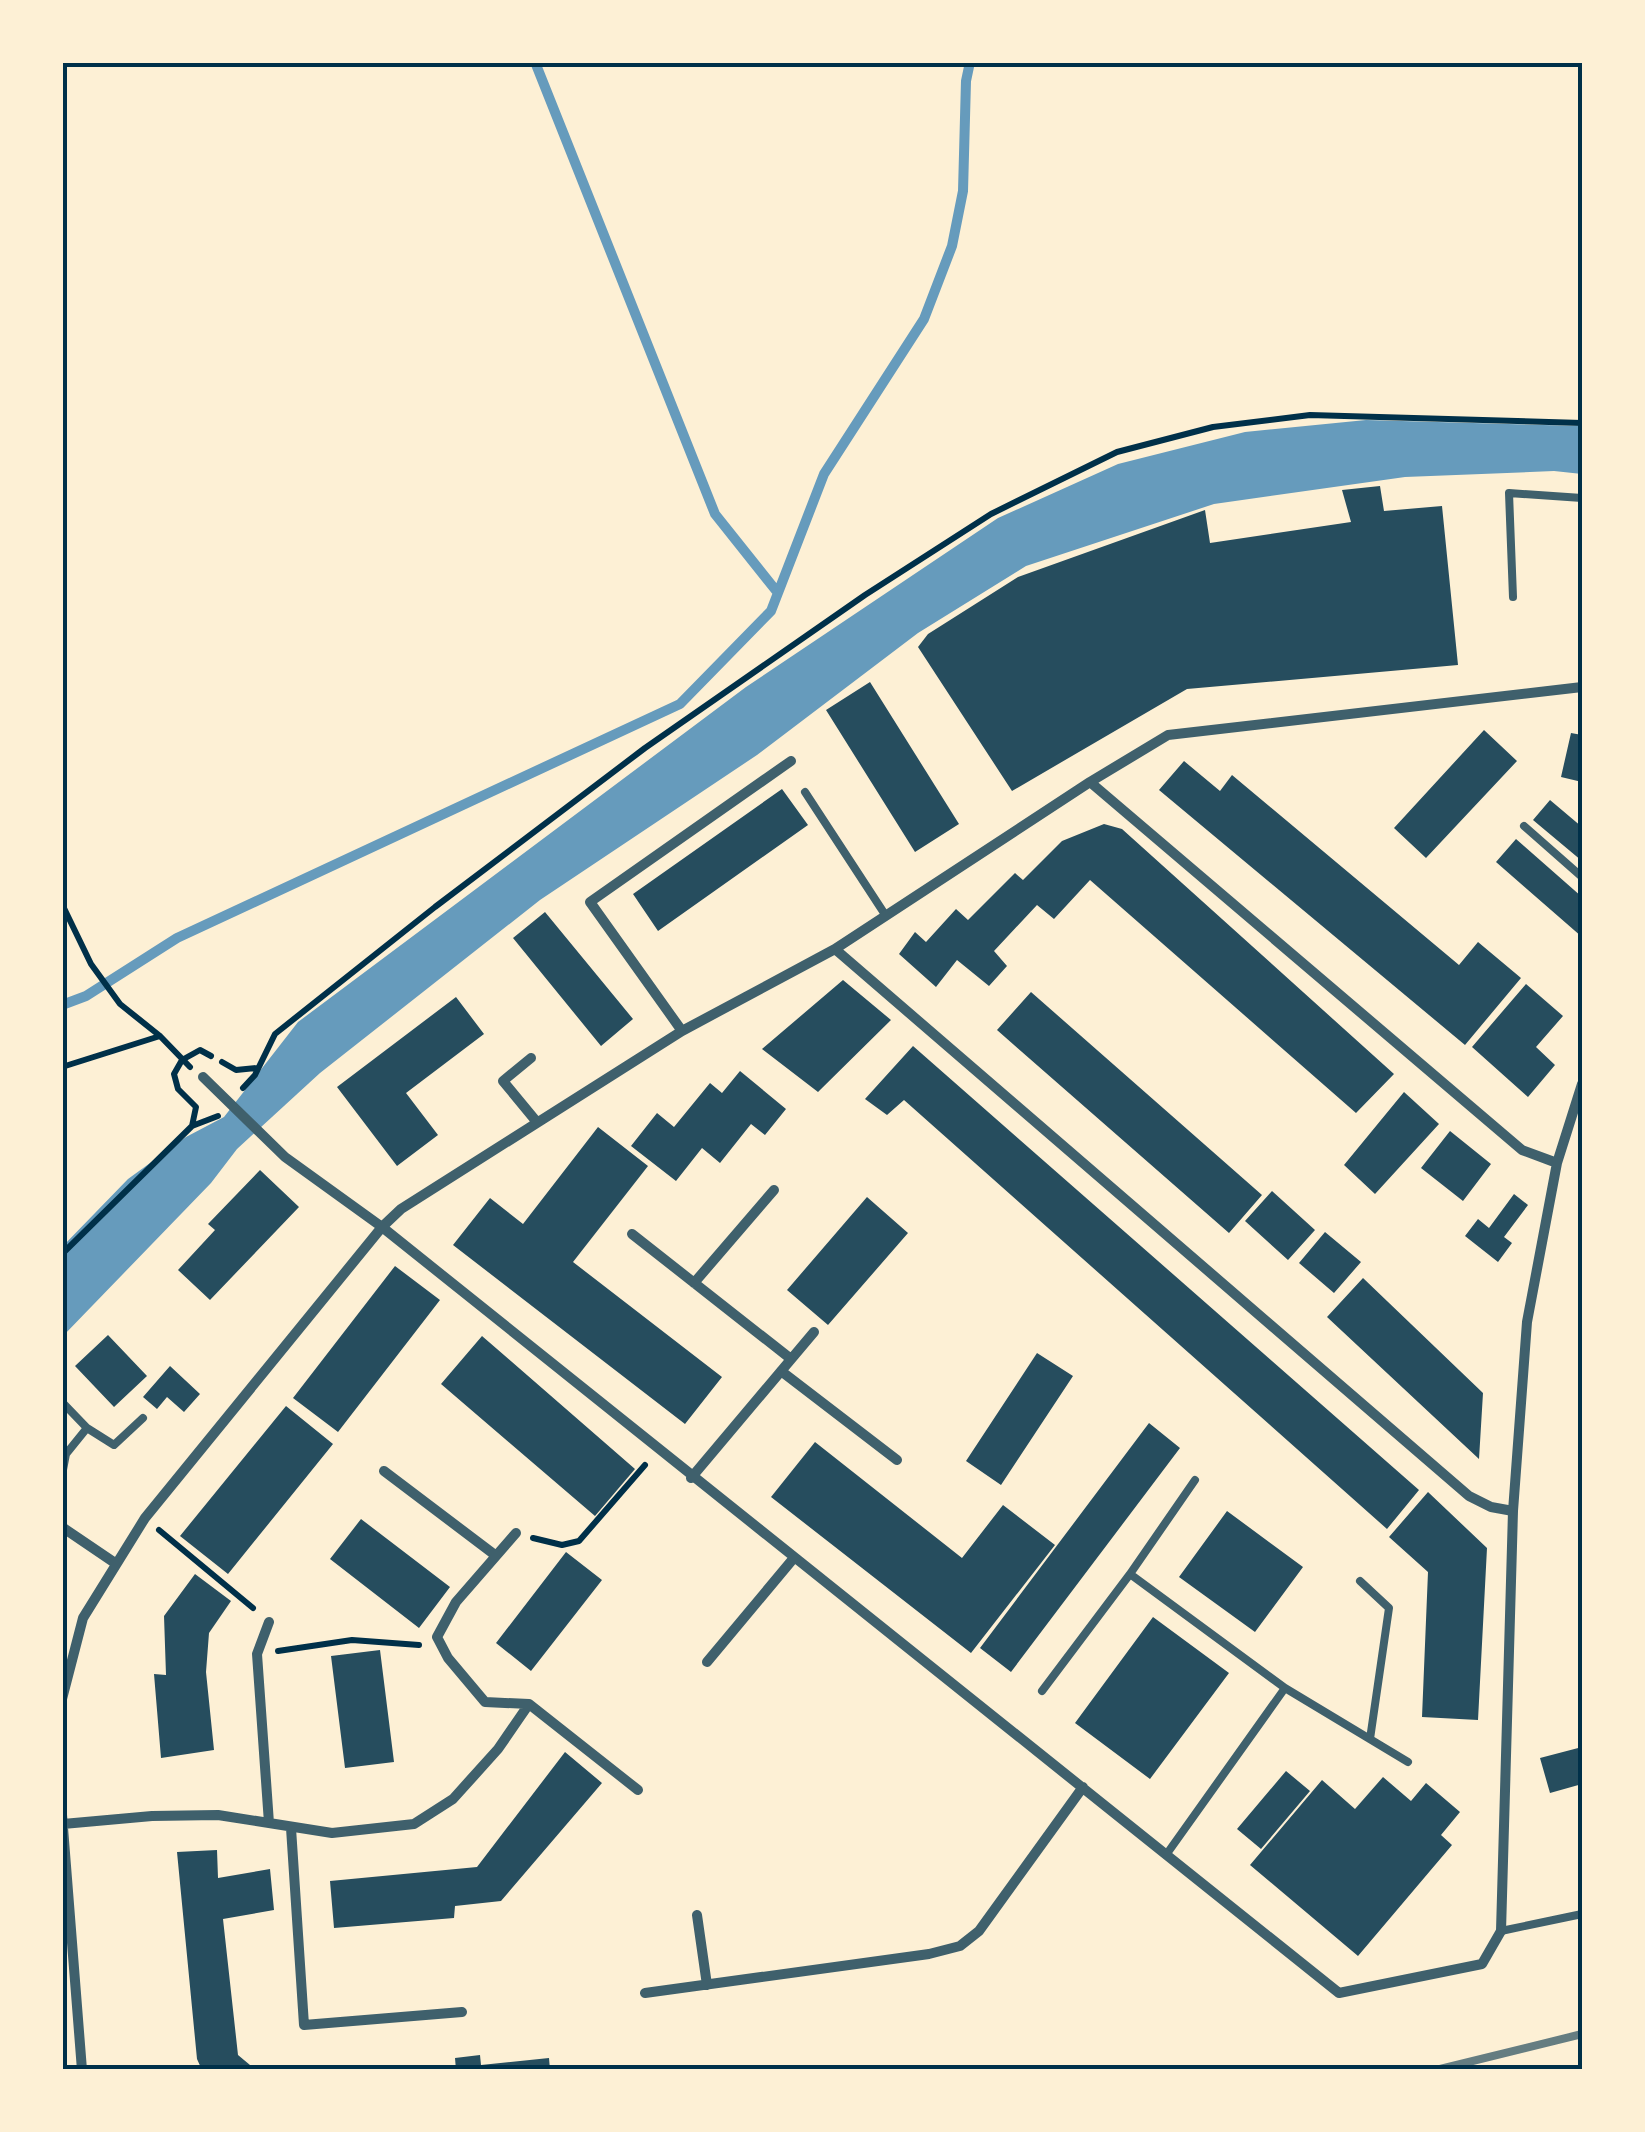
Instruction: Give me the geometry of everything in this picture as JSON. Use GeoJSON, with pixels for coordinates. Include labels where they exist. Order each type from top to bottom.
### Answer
{"type":"FeatureCollection","features":[{"type":"Feature","properties":{"kind":"street"},"geometry":{"type":"LineString","coordinates":[[62,1699],[84,1618],[144,1518],[382,1228],[402,1209],[682,1031],[836,949],[1090,782],[1168,736],[1582,687]]}},
{"type":"Feature","properties":{"kind":"street"},"geometry":{"type":"LineString","coordinates":[[682,1031],[590,902],[790,761]]}},
{"type":"Feature","properties":{"kind":"street"},"geometry":{"type":"LineString","coordinates":[[1090,782],[1522,1150],[1557,1163]]}},
{"type":"Feature","properties":{"kind":"street"},"geometry":{"type":"LineString","coordinates":[[836,949],[1470,1496],[1492,1508],[1513,1511]]}},
{"type":"Feature","properties":{"kind":"street"},"geometry":{"type":"LineString","coordinates":[[531,1058],[503,1080],[536,1121]]}},
{"type":"Feature","properties":{"kind":"street"},"geometry":{"type":"LineString","coordinates":[[203,1077],[284,1157],[382,1228],[1339,1993],[1482,1964],[1501,1932],[1513,1511],[1527,1322],[1557,1163],[1582,1084]]}},
{"type":"Feature","properties":{"kind":"street"},"geometry":{"type":"LineString","coordinates":[[694,1283],[774,1190]]}},
{"type":"Feature","properties":{"kind":"street"},"geometry":{"type":"LineString","coordinates":[[632,1234],[791,1359]]}},
{"type":"Feature","properties":{"kind":"street"},"geometry":{"type":"LineString","coordinates":[[692,1478],[814,1332]]}},
{"type":"Feature","properties":{"kind":"street"},"geometry":{"type":"LineString","coordinates":[[781,1370],[897,1460]]}},
{"type":"Feature","properties":{"kind":"street"},"geometry":{"type":"LineString","coordinates":[[384,1472],[495,1555]]}},
{"type":"Feature","properties":{"kind":"street"},"geometry":{"type":"LineString","coordinates":[[62,1526],[115,1563]]}},
{"type":"Feature","properties":{"kind":"street"},"geometry":{"type":"LineString","coordinates":[[516,1533],[456,1602],[438,1637],[448,1658],[485,1702],[529,1704],[638,1790]]}},
{"type":"Feature","properties":{"kind":"street"},"geometry":{"type":"LineString","coordinates":[[707,1662],[793,1559]]}},
{"type":"Feature","properties":{"kind":"street"},"geometry":{"type":"LineString","coordinates":[[269,1622],[257,1654],[269,1824]]}},
{"type":"Feature","properties":{"kind":"street"},"geometry":{"type":"LineString","coordinates":[[63,1824],[218,1815],[332,1833],[414,1824],[453,1799],[498,1749],[529,1704]]}},
{"type":"Feature","properties":{"kind":"street"},"geometry":{"type":"LineString","coordinates":[[645,1994],[929,1954],[960,1946],[979,1932],[1083,1787]]}},
{"type":"Feature","properties":{"kind":"street"},"geometry":{"type":"LineString","coordinates":[[62,1814],[82,2070]]}},
{"type":"Feature","properties":{"kind":"street"},"geometry":{"type":"LineString","coordinates":[[291,1828],[304,2025],[462,2012]]}},
{"type":"Feature","properties":{"kind":"street"},"geometry":{"type":"LineString","coordinates":[[697,1915],[707,1985]]}},
{"type":"Feature","properties":{"kind":"lane"},"geometry":{"type":"LineString","coordinates":[[1513,597],[1509,493],[1582,498]]}},
{"type":"Feature","properties":{"kind":"lane"},"geometry":{"type":"LineString","coordinates":[[805,792],[886,916]]}},
{"type":"Feature","properties":{"kind":"lane"},"geometry":{"type":"LineString","coordinates":[[1524,826],[1582,877]]}},
{"type":"Feature","properties":{"kind":"lane"},"geometry":{"type":"LineString","coordinates":[[62,1402],[87,1428],[114,1445],[143,1418]]}},
{"type":"Feature","properties":{"kind":"lane"},"geometry":{"type":"LineString","coordinates":[[62,1475],[66,1454],[87,1428]]}},
{"type":"Feature","properties":{"kind":"lane"},"geometry":{"type":"LineString","coordinates":[[1042,1691],[1195,1480]]}},
{"type":"Feature","properties":{"kind":"lane"},"geometry":{"type":"LineString","coordinates":[[1130,1574],[1285,1688],[1408,1762]]}},
{"type":"Feature","properties":{"kind":"lane"},"geometry":{"type":"LineString","coordinates":[[1360,1582],[1389,1608],[1370,1740]]}},
{"type":"Feature","properties":{"kind":"lane"},"geometry":{"type":"LineString","coordinates":[[1166,1855],[1285,1688]]}},
{"type":"Feature","properties":{"kind":"lane"},"geometry":{"type":"LineString","coordinates":[[1501,1932],[1582,1914]]}},
{"type":"Feature","properties":{"kind":"path"},"geometry":{"type":"LineString","coordinates":[[242,1089],[255,1075],[275,1034],[435,906],[661,737],[865,595],[991,514],[1118,452],[1213,427],[1310,414],[1582,422]]}},
{"type":"Feature","properties":{"kind":"path"},"geometry":{"type":"LineString","coordinates":[[62,904],[91,964],[120,1004],[203,1077]]}},
{"type":"Feature","properties":{"kind":"path"},"geometry":{"type":"LineString","coordinates":[[62,1067],[160,1036]]}},
{"type":"Feature","properties":{"kind":"path"},"geometry":{"type":"LineString","coordinates":[[62,1254],[192,1126],[216,1118],[228,1104]]}},
{"type":"Feature","properties":{"kind":"path"},"geometry":{"type":"LineString","coordinates":[[516,1533],[562,1545],[579,1541],[658,1449]]}},
{"type":"Feature","properties":{"kind":"path"},"geometry":{"type":"LineString","coordinates":[[144,1518],[269,1622]]}},
{"type":"Feature","properties":{"kind":"path"},"geometry":{"type":"LineString","coordinates":[[257,1654],[352,1640],[418,1645],[448,1658]]}},
{"type":"Feature","properties":{"kind":"water"},"geometry":{"type":"Polygon","coordinates":[[[1366,420],[1582,426],[1582,474],[1554,471],[1405,477],[1214,504],[1026,566],[918,633],[757,755],[540,900],[320,1073],[237,1149],[211,1183],[63,1336],[63,1246],[128,1179],[186,1137],[224,1117],[298,1022],[746,687],[998,518],[1118,464],[1245,432],[1366,420]]]}},
{"type":"Feature","properties":{"kind":"building"},"geometry":{"type":"Polygon","coordinates":[[[1380,486],[1384,511],[1442,506],[1458,665],[1187,689],[1012,791],[918,647],[928,634],[1018,577],[1205,510],[1210,543],[1351,522],[1342,490],[1380,486]]]}},
{"type":"Feature","properties":{"kind":"building"},"geometry":{"type":"Polygon","coordinates":[[[870,682],[959,824],[915,852],[826,710],[870,682]]]}},
{"type":"Feature","properties":{"kind":"building"},"geometry":{"type":"Polygon","coordinates":[[[1484,730],[1517,761],[1426,858],[1394,828],[1484,730]]]}},
{"type":"Feature","properties":{"kind":"building"},"geometry":{"type":"Polygon","coordinates":[[[1571,733],[1582,735],[1582,782],[1561,777],[1571,733]]]}},
{"type":"Feature","properties":{"kind":"building"},"geometry":{"type":"Polygon","coordinates":[[[1184,761],[1220,791],[1232,775],[1459,965],[1478,942],[1521,978],[1465,1045],[1159,790],[1184,761]]]}},
{"type":"Feature","properties":{"kind":"building"},"geometry":{"type":"Polygon","coordinates":[[[782,789],[808,825],[658,931],[633,894],[782,789]]]}},
{"type":"Feature","properties":{"kind":"building"},"geometry":{"type":"Polygon","coordinates":[[[1550,800],[1582,827],[1582,861],[1533,820],[1550,800]]]}},
{"type":"Feature","properties":{"kind":"building"},"geometry":{"type":"Polygon","coordinates":[[[1104,824],[1122,829],[1394,1074],[1356,1113],[1090,880],[1054,919],[1037,905],[994,951],[1007,966],[989,986],[957,960],[936,987],[899,954],[915,932],[926,942],[956,909],[968,920],[1015,873],[1023,880],[1062,841],[1104,824]]]}},
{"type":"Feature","properties":{"kind":"building"},"geometry":{"type":"Polygon","coordinates":[[[1516,839],[1582,897],[1582,937],[1496,862],[1516,839]]]}},
{"type":"Feature","properties":{"kind":"building"},"geometry":{"type":"Polygon","coordinates":[[[545,912],[633,1019],[601,1046],[513,938],[545,912]]]}},
{"type":"Feature","properties":{"kind":"building"},"geometry":{"type":"Polygon","coordinates":[[[843,980],[891,1020],[818,1092],[762,1049],[843,980]]]}},
{"type":"Feature","properties":{"kind":"building"},"geometry":{"type":"Polygon","coordinates":[[[1526,984],[1563,1016],[1536,1047],[1555,1065],[1528,1097],[1472,1047],[1526,984]]]}},
{"type":"Feature","properties":{"kind":"building"},"geometry":{"type":"Polygon","coordinates":[[[1031,992],[1262,1195],[1229,1233],[997,1030],[1031,992]]]}},
{"type":"Feature","properties":{"kind":"building"},"geometry":{"type":"Polygon","coordinates":[[[456,997],[484,1034],[406,1093],[438,1135],[397,1166],[337,1087],[456,997]]]}},
{"type":"Feature","properties":{"kind":"building"},"geometry":{"type":"Polygon","coordinates":[[[913,1046],[1419,1490],[1387,1529],[904,1100],[887,1115],[865,1099],[913,1046]]]}},
{"type":"Feature","properties":{"kind":"building"},"geometry":{"type":"Polygon","coordinates":[[[740,1071],[786,1109],[765,1135],[751,1124],[720,1163],[702,1148],[676,1181],[631,1146],[657,1113],[674,1127],[710,1083],[722,1093],[740,1071]]]}},
{"type":"Feature","properties":{"kind":"building"},"geometry":{"type":"Polygon","coordinates":[[[1404,1092],[1439,1124],[1375,1194],[1344,1165],[1404,1092]]]}},
{"type":"Feature","properties":{"kind":"building"},"geometry":{"type":"Polygon","coordinates":[[[598,1127],[648,1166],[573,1262],[722,1377],[685,1424],[453,1245],[490,1198],[523,1224],[598,1127]]]}},
{"type":"Feature","properties":{"kind":"building"},"geometry":{"type":"Polygon","coordinates":[[[1450,1131],[1491,1164],[1463,1201],[1421,1168],[1450,1131]]]}},
{"type":"Feature","properties":{"kind":"building"},"geometry":{"type":"Polygon","coordinates":[[[260,1170],[299,1207],[210,1300],[178,1270],[215,1230],[208,1224],[260,1170]]]}},
{"type":"Feature","properties":{"kind":"building"},"geometry":{"type":"Polygon","coordinates":[[[1272,1191],[1315,1230],[1288,1260],[1245,1221],[1272,1191]]]}},
{"type":"Feature","properties":{"kind":"building"},"geometry":{"type":"Polygon","coordinates":[[[1514,1194],[1528,1205],[1504,1237],[1512,1243],[1498,1262],[1465,1236],[1478,1219],[1489,1228],[1514,1194]]]}},
{"type":"Feature","properties":{"kind":"building"},"geometry":{"type":"Polygon","coordinates":[[[867,1197],[908,1233],[828,1325],[787,1290],[867,1197]]]}},
{"type":"Feature","properties":{"kind":"building"},"geometry":{"type":"Polygon","coordinates":[[[1325,1232],[1361,1262],[1334,1293],[1299,1263],[1325,1232]]]}},
{"type":"Feature","properties":{"kind":"building"},"geometry":{"type":"Polygon","coordinates":[[[395,1266],[440,1300],[338,1432],[293,1398],[395,1266]]]}},
{"type":"Feature","properties":{"kind":"building"},"geometry":{"type":"Polygon","coordinates":[[[1363,1278],[1483,1393],[1479,1459],[1327,1317],[1363,1278]]]}},
{"type":"Feature","properties":{"kind":"building"},"geometry":{"type":"Polygon","coordinates":[[[108,1335],[147,1376],[114,1407],[75,1366],[108,1335]]]}},
{"type":"Feature","properties":{"kind":"building"},"geometry":{"type":"Polygon","coordinates":[[[482,1336],[635,1469],[595,1516],[441,1384],[482,1336]]]}},
{"type":"Feature","properties":{"kind":"building"},"geometry":{"type":"Polygon","coordinates":[[[1037,1353],[1073,1376],[1001,1485],[966,1461],[1037,1353]]]}},
{"type":"Feature","properties":{"kind":"building"},"geometry":{"type":"Polygon","coordinates":[[[170,1366],[200,1394],[184,1412],[167,1397],[157,1409],[143,1397],[170,1366]]]}},
{"type":"Feature","properties":{"kind":"building"},"geometry":{"type":"Polygon","coordinates":[[[286,1406],[333,1444],[228,1574],[180,1536],[286,1406]]]}},
{"type":"Feature","properties":{"kind":"building"},"geometry":{"type":"Polygon","coordinates":[[[1149,1423],[1180,1448],[1011,1672],[980,1648],[1149,1423]]]}},
{"type":"Feature","properties":{"kind":"building"},"geometry":{"type":"Polygon","coordinates":[[[815,1442],[962,1558],[1003,1505],[1055,1545],[971,1653],[771,1497],[815,1442]]]}},
{"type":"Feature","properties":{"kind":"building"},"geometry":{"type":"Polygon","coordinates":[[[1428,1492],[1487,1548],[1478,1720],[1422,1717],[1428,1572],[1389,1537],[1428,1492]]]}},
{"type":"Feature","properties":{"kind":"building"},"geometry":{"type":"Polygon","coordinates":[[[1227,1511],[1303,1567],[1255,1632],[1179,1577],[1227,1511]]]}},
{"type":"Feature","properties":{"kind":"building"},"geometry":{"type":"Polygon","coordinates":[[[361,1519],[450,1587],[419,1628],[330,1559],[361,1519]]]}},
{"type":"Feature","properties":{"kind":"building"},"geometry":{"type":"Polygon","coordinates":[[[566,1552],[602,1580],[531,1671],[496,1643],[566,1552]]]}},
{"type":"Feature","properties":{"kind":"building"},"geometry":{"type":"Polygon","coordinates":[[[195,1574],[231,1601],[209,1633],[206,1672],[214,1750],[161,1758],[154,1674],[166,1675],[164,1616],[195,1574]]]}},
{"type":"Feature","properties":{"kind":"building"},"geometry":{"type":"Polygon","coordinates":[[[1153,1617],[1229,1673],[1150,1779],[1075,1723],[1153,1617]]]}},
{"type":"Feature","properties":{"kind":"building"},"geometry":{"type":"Polygon","coordinates":[[[380,1650],[394,1762],[345,1768],[331,1656],[380,1650]]]}},
{"type":"Feature","properties":{"kind":"building"},"geometry":{"type":"Polygon","coordinates":[[[1582,1747],[1582,1784],[1550,1793],[1540,1758],[1582,1747]]]}},
{"type":"Feature","properties":{"kind":"building"},"geometry":{"type":"Polygon","coordinates":[[[565,1752],[602,1783],[501,1901],[455,1906],[454,1918],[334,1928],[330,1881],[477,1867],[565,1752]]]}},
{"type":"Feature","properties":{"kind":"building"},"geometry":{"type":"Polygon","coordinates":[[[1286,1771],[1310,1791],[1261,1849],[1237,1829],[1286,1771]]]}},
{"type":"Feature","properties":{"kind":"building"},"geometry":{"type":"Polygon","coordinates":[[[1383,1777],[1411,1801],[1426,1783],[1460,1812],[1441,1835],[1452,1845],[1358,1956],[1250,1865],[1322,1780],[1355,1809],[1383,1777]]]}},
{"type":"Feature","properties":{"kind":"building"},"geometry":{"type":"Polygon","coordinates":[[[217,1850],[218,1878],[270,1869],[274,1910],[223,1919],[238,2055],[256,2070],[202,2070],[197,2059],[177,1852],[217,1850]]]}},
{"type":"Feature","properties":{"kind":"building"},"geometry":{"type":"Polygon","coordinates":[[[480,2055],[481,2065],[549,2058],[550,2070],[456,2070],[455,2058],[480,2055]]]}},
{"type":"Feature","properties":{"kind":"waterway"},"geometry":{"type":"LineString","coordinates":[[535,62],[715,514],[778,593]]}},
{"type":"Feature","properties":{"kind":"waterway"},"geometry":{"type":"LineString","coordinates":[[62,1005],[86,996],[177,938],[680,704],[771,611],[824,474],[924,319],[952,246],[963,191],[970,62]]}},
{"type":"Feature","properties":{"kind":"railway"},"geometry":{"type":"LineString","coordinates":[[1436,2070],[1582,2034]]}}]}
